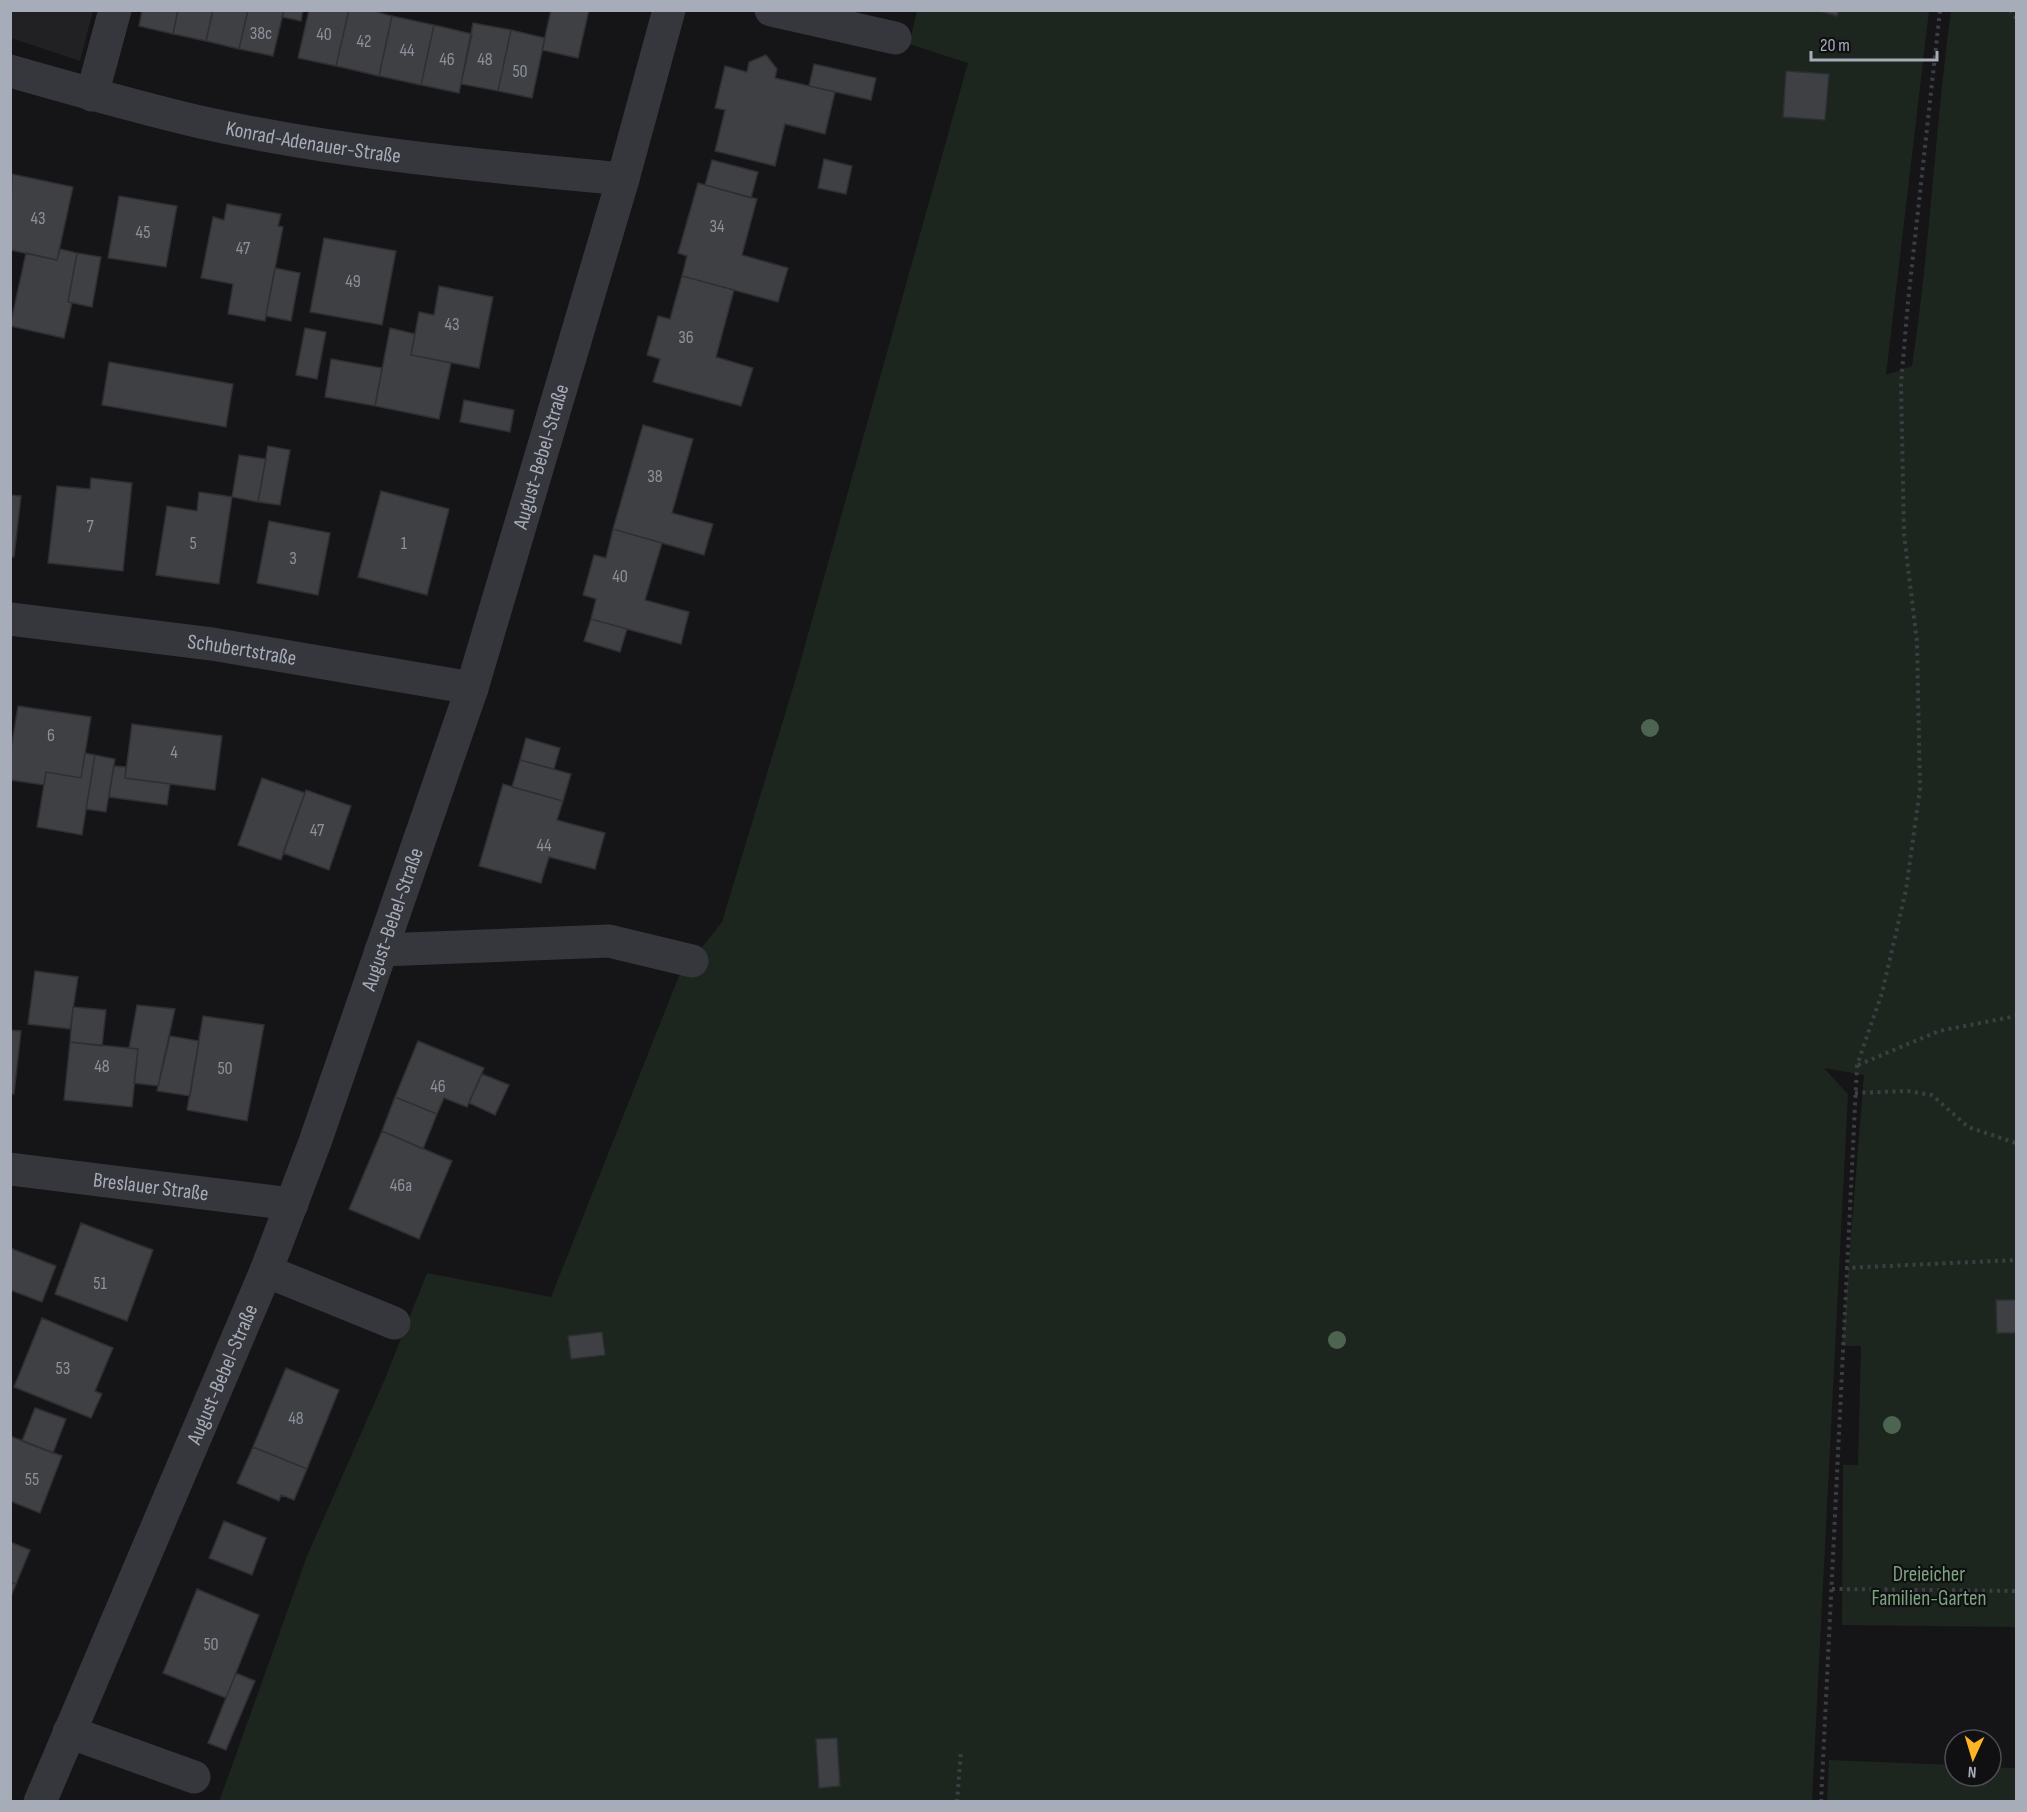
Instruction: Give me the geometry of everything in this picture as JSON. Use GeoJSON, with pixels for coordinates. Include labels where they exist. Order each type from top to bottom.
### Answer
{"type":"FeatureCollection","features":[{"type":"Feature","properties":{"kind":"street"},"geometry":{"type":"LineString","coordinates":[[92,95],[115,10]]}},
{"type":"Feature","properties":{"kind":"street","name":"August-Bebel-Straße"},"geometry":{"type":"LineString","coordinates":[[40,1802],[266,1271],[292,1204],[472,688],[623,179],[669,10]]}},
{"type":"Feature","properties":{"kind":"street"},"geometry":{"type":"LineString","coordinates":[[771,10],[895,38]]}},
{"type":"Feature","properties":{"kind":"street","name":"Konrad-Adenauer-Straße"},"geometry":{"type":"LineString","coordinates":[[10,71],[92,95],[201,122],[295,140],[453,164],[623,179]]}},
{"type":"Feature","properties":{"kind":"street","name":"Schubertstraße"},"geometry":{"type":"LineString","coordinates":[[10,619],[212,644],[472,688]]}},
{"type":"Feature","properties":{"kind":"street"},"geometry":{"type":"LineString","coordinates":[[381,950],[609,941],[692,961]]}},
{"type":"Feature","properties":{"kind":"street","name":"Breslauer Straße"},"geometry":{"type":"LineString","coordinates":[[10,1169],[292,1204]]}},
{"type":"Feature","properties":{"kind":"street"},"geometry":{"type":"LineString","coordinates":[[266,1271],[394,1323]]}},
{"type":"Feature","properties":{"kind":"street"},"geometry":{"type":"LineString","coordinates":[[69,1732],[194,1777]]}},
{"type":"Feature","properties":{"kind":"path"},"geometry":{"type":"LineString","coordinates":[[1821,1802],[1845,1268],[1857,1065],[1882,993],[1906,890],[1920,789],[1917,642],[1904,534],[1901,384],[1940,10]]}},
{"type":"Feature","properties":{"kind":"path"},"geometry":{"type":"LineString","coordinates":[[2010,10],[2016,18]]}},
{"type":"Feature","properties":{"kind":"path"},"geometry":{"type":"LineString","coordinates":[[1857,1065],[1939,1031],[2016,1016]]}},
{"type":"Feature","properties":{"kind":"path"},"geometry":{"type":"LineString","coordinates":[[1855,1093],[1907,1091],[1932,1095],[1968,1127],[2016,1143]]}},
{"type":"Feature","properties":{"kind":"path"},"geometry":{"type":"LineString","coordinates":[[1845,1268],[2016,1260]]}},
{"type":"Feature","properties":{"kind":"path"},"geometry":{"type":"LineString","coordinates":[[1832,1589],[2016,1591]]}},
{"type":"Feature","properties":{"kind":"path"},"geometry":{"type":"LineString","coordinates":[[957,1802],[961,1751]]}},
{"type":"Feature","properties":{"kind":"shaded area"},"geometry":{"type":"Polygon","coordinates":[[[11,10],[93,11],[80,61],[11,38],[11,10]]]}},
{"type":"Feature","properties":{"kind":"green space","name":"Dreieicher Familien-Garten"},"geometry":{"type":"Polygon","coordinates":[[[917,11],[1929,11],[1886,375],[1912,366],[1951,11],[2016,11],[2016,1627],[1842,1625],[1843,1465],[1858,1465],[1861,1346],[1842,1346],[1864,1075],[1824,1068],[1848,1094],[1812,1801],[219,1802],[307,1556],[385,1379],[427,1273],[551,1297],[679,976],[722,922],[795,681],[968,63],[909,44],[917,11]]]}},
{"type":"Feature","properties":{"kind":"green space"},"geometry":{"type":"Polygon","coordinates":[[[1829,1760],[1943,1765],[1943,1788],[2003,1788],[2003,1767],[2016,1768],[2016,1801],[1827,1801],[1829,1760]]]}},
{"type":"Feature","properties":{"kind":"building"},"geometry":{"type":"Polygon","coordinates":[[[142,10],[178,10],[173,34],[139,26],[142,10]]]}},
{"type":"Feature","properties":{"kind":"building"},"geometry":{"type":"Polygon","coordinates":[[[178,10],[213,10],[206,41],[173,34],[178,10]]]}},
{"type":"Feature","properties":{"kind":"building"},"geometry":{"type":"Polygon","coordinates":[[[213,10],[248,10],[239,49],[206,41],[213,10]]]}},
{"type":"Feature","properties":{"kind":"building"},"geometry":{"type":"Polygon","coordinates":[[[248,10],[284,10],[273,56],[239,49],[248,10]]]}},
{"type":"Feature","properties":{"kind":"building"},"geometry":{"type":"Polygon","coordinates":[[[284,10],[303,10],[301,21],[282,17],[284,10]]]}},
{"type":"Feature","properties":{"kind":"building"},"geometry":{"type":"Polygon","coordinates":[[[309,10],[349,10],[336,66],[298,58],[309,10]]]}},
{"type":"Feature","properties":{"kind":"building"},"geometry":{"type":"Polygon","coordinates":[[[349,10],[370,10],[392,16],[379,76],[336,66],[349,10]]]}},
{"type":"Feature","properties":{"kind":"building"},"geometry":{"type":"Polygon","coordinates":[[[551,10],[589,10],[578,58],[542,50],[551,10]]]}},
{"type":"Feature","properties":{"kind":"building"},"geometry":{"type":"Polygon","coordinates":[[[1816,10],[1839,10],[1837,16],[1816,10]]]}},
{"type":"Feature","properties":{"kind":"building"},"geometry":{"type":"Polygon","coordinates":[[[392,16],[434,25],[421,85],[379,76],[392,16]]]}},
{"type":"Feature","properties":{"kind":"building"},"geometry":{"type":"Polygon","coordinates":[[[473,23],[511,30],[498,91],[461,84],[473,23]]]}},
{"type":"Feature","properties":{"kind":"building"},"geometry":{"type":"Polygon","coordinates":[[[434,25],[472,34],[459,93],[421,85],[434,25]]]}},
{"type":"Feature","properties":{"kind":"building"},"geometry":{"type":"Polygon","coordinates":[[[511,30],[545,38],[532,98],[498,91],[511,30]]]}},
{"type":"Feature","properties":{"kind":"building"},"geometry":{"type":"Polygon","coordinates":[[[766,55],[777,69],[775,78],[835,92],[825,134],[785,124],[775,166],[715,151],[725,110],[715,108],[725,66],[747,72],[749,62],[766,55]]]}},
{"type":"Feature","properties":{"kind":"building"},"geometry":{"type":"Polygon","coordinates":[[[814,64],[876,78],[871,100],[809,86],[814,64]]]}},
{"type":"Feature","properties":{"kind":"building"},"geometry":{"type":"Polygon","coordinates":[[[1786,71],[1829,74],[1825,120],[1783,117],[1786,71]]]}},
{"type":"Feature","properties":{"kind":"building"},"geometry":{"type":"Polygon","coordinates":[[[824,159],[852,166],[846,194],[818,188],[824,159]]]}},
{"type":"Feature","properties":{"kind":"building"},"geometry":{"type":"Polygon","coordinates":[[[712,160],[758,172],[751,198],[705,185],[712,160]]]}},
{"type":"Feature","properties":{"kind":"building"},"geometry":{"type":"Polygon","coordinates":[[[12,174],[73,187],[57,260],[10,250],[12,174]]]}},
{"type":"Feature","properties":{"kind":"building"},"geometry":{"type":"Polygon","coordinates":[[[698,183],[757,199],[742,255],[788,268],[778,302],[682,276],[687,256],[678,253],[698,183]]]}},
{"type":"Feature","properties":{"kind":"building"},"geometry":{"type":"Polygon","coordinates":[[[119,196],[177,206],[166,267],[108,258],[119,196]]]}},
{"type":"Feature","properties":{"kind":"building"},"geometry":{"type":"Polygon","coordinates":[[[227,204],[281,214],[278,226],[283,227],[265,321],[228,314],[233,284],[201,278],[213,217],[224,220],[227,204]]]}},
{"type":"Feature","properties":{"kind":"building"},"geometry":{"type":"Polygon","coordinates":[[[324,238],[396,251],[382,325],[310,312],[324,238]]]}},
{"type":"Feature","properties":{"kind":"building"},"geometry":{"type":"Polygon","coordinates":[[[60,249],[77,253],[68,302],[72,303],[64,338],[10,326],[26,253],[57,260],[60,249]]]}},
{"type":"Feature","properties":{"kind":"building"},"geometry":{"type":"Polygon","coordinates":[[[77,253],[101,257],[92,307],[68,302],[77,253]]]}},
{"type":"Feature","properties":{"kind":"building"},"geometry":{"type":"Polygon","coordinates":[[[275,268],[300,273],[291,321],[266,316],[275,268]]]}},
{"type":"Feature","properties":{"kind":"building"},"geometry":{"type":"Polygon","coordinates":[[[682,276],[734,290],[716,357],[753,368],[741,406],[653,382],[660,359],[647,355],[658,316],[670,319],[682,276]]]}},
{"type":"Feature","properties":{"kind":"building"},"geometry":{"type":"Polygon","coordinates":[[[439,286],[493,297],[479,368],[411,355],[419,312],[434,315],[439,286]]]}},
{"type":"Feature","properties":{"kind":"building"},"geometry":{"type":"Polygon","coordinates":[[[305,328],[326,332],[317,379],[296,375],[305,328]]]}},
{"type":"Feature","properties":{"kind":"building"},"geometry":{"type":"Polygon","coordinates":[[[390,328],[415,334],[411,355],[451,363],[439,419],[375,406],[390,328]]]}},
{"type":"Feature","properties":{"kind":"building"},"geometry":{"type":"Polygon","coordinates":[[[331,359],[382,368],[375,406],[325,397],[331,359]]]}},
{"type":"Feature","properties":{"kind":"building"},"geometry":{"type":"Polygon","coordinates":[[[109,362],[233,384],[226,427],[102,405],[109,362]]]}},
{"type":"Feature","properties":{"kind":"building"},"geometry":{"type":"Polygon","coordinates":[[[464,400],[514,410],[510,432],[460,422],[464,400]]]}},
{"type":"Feature","properties":{"kind":"building"},"geometry":{"type":"Polygon","coordinates":[[[643,425],[693,439],[672,513],[713,524],[704,555],[613,529],[643,425]]]}},
{"type":"Feature","properties":{"kind":"building"},"geometry":{"type":"Polygon","coordinates":[[[268,446],[290,450],[280,505],[258,502],[268,446]]]}},
{"type":"Feature","properties":{"kind":"building"},"geometry":{"type":"Polygon","coordinates":[[[239,455],[266,459],[258,502],[232,497],[239,455]]]}},
{"type":"Feature","properties":{"kind":"building"},"geometry":{"type":"Polygon","coordinates":[[[91,478],[132,483],[123,571],[48,563],[57,486],[90,489],[91,478]]]}},
{"type":"Feature","properties":{"kind":"building"},"geometry":{"type":"Polygon","coordinates":[[[381,491],[449,509],[427,595],[358,577],[381,491]]]}},
{"type":"Feature","properties":{"kind":"building"},"geometry":{"type":"Polygon","coordinates":[[[199,492],[232,497],[219,584],[156,575],[167,506],[197,511],[199,492]]]}},
{"type":"Feature","properties":{"kind":"building"},"geometry":{"type":"Polygon","coordinates":[[[10,495],[21,496],[14,557],[10,556],[10,495]]]}},
{"type":"Feature","properties":{"kind":"building"},"geometry":{"type":"Polygon","coordinates":[[[269,521],[330,533],[318,595],[257,583],[269,521]]]}},
{"type":"Feature","properties":{"kind":"building"},"geometry":{"type":"Polygon","coordinates":[[[613,529],[662,543],[645,600],[689,612],[681,644],[591,619],[596,599],[583,595],[594,555],[606,558],[613,529]]]}},
{"type":"Feature","properties":{"kind":"building"},"geometry":{"type":"Polygon","coordinates":[[[591,619],[627,629],[620,652],[584,641],[591,619]]]}},
{"type":"Feature","properties":{"kind":"building"},"geometry":{"type":"Polygon","coordinates":[[[18,706],[91,717],[81,778],[46,772],[44,785],[10,780],[10,755],[18,706]]]}},
{"type":"Feature","properties":{"kind":"building"},"geometry":{"type":"Polygon","coordinates":[[[132,724],[222,736],[215,790],[125,778],[132,724]]]}},
{"type":"Feature","properties":{"kind":"building"},"geometry":{"type":"Polygon","coordinates":[[[526,738],[560,748],[554,769],[520,760],[526,738]]]}},
{"type":"Feature","properties":{"kind":"building"},"geometry":{"type":"Polygon","coordinates":[[[85,753],[95,755],[82,835],[37,827],[46,772],[81,778],[85,753]]]}},
{"type":"Feature","properties":{"kind":"building"},"geometry":{"type":"Polygon","coordinates":[[[95,755],[115,759],[106,812],[86,809],[95,755]]]}},
{"type":"Feature","properties":{"kind":"building"},"geometry":{"type":"Polygon","coordinates":[[[520,760],[571,774],[563,801],[512,787],[520,760]]]}},
{"type":"Feature","properties":{"kind":"building"},"geometry":{"type":"Polygon","coordinates":[[[114,766],[126,767],[125,778],[170,784],[167,805],[109,797],[114,766]]]}},
{"type":"Feature","properties":{"kind":"building"},"geometry":{"type":"Polygon","coordinates":[[[262,778],[305,793],[281,860],[238,845],[262,778]]]}},
{"type":"Feature","properties":{"kind":"building"},"geometry":{"type":"Polygon","coordinates":[[[503,784],[563,801],[557,820],[605,833],[595,869],[549,857],[541,883],[479,866],[503,784]]]}},
{"type":"Feature","properties":{"kind":"building"},"geometry":{"type":"Polygon","coordinates":[[[306,790],[351,806],[329,870],[283,853],[306,790]]]}},
{"type":"Feature","properties":{"kind":"building"},"geometry":{"type":"Polygon","coordinates":[[[35,971],[78,977],[70,1029],[28,1024],[35,971]]]}},
{"type":"Feature","properties":{"kind":"building"},"geometry":{"type":"Polygon","coordinates":[[[137,1005],[175,1009],[158,1086],[134,1083],[138,1049],[129,1048],[137,1005]]]}},
{"type":"Feature","properties":{"kind":"building"},"geometry":{"type":"Polygon","coordinates":[[[73,1007],[106,1010],[102,1046],[70,1042],[73,1007]]]}},
{"type":"Feature","properties":{"kind":"building"},"geometry":{"type":"Polygon","coordinates":[[[203,1016],[264,1025],[247,1121],[187,1110],[203,1016]]]}},
{"type":"Feature","properties":{"kind":"building"},"geometry":{"type":"Polygon","coordinates":[[[10,1030],[21,1031],[14,1094],[10,1094],[10,1030]]]}},
{"type":"Feature","properties":{"kind":"building"},"geometry":{"type":"Polygon","coordinates":[[[170,1036],[199,1041],[190,1096],[157,1091],[170,1036]]]}},
{"type":"Feature","properties":{"kind":"building"},"geometry":{"type":"Polygon","coordinates":[[[418,1041],[484,1068],[467,1107],[444,1098],[437,1114],[395,1097],[418,1041]]]}},
{"type":"Feature","properties":{"kind":"building"},"geometry":{"type":"Polygon","coordinates":[[[70,1042],[138,1049],[132,1107],[64,1100],[70,1042]]]}},
{"type":"Feature","properties":{"kind":"building"},"geometry":{"type":"Polygon","coordinates":[[[482,1074],[509,1085],[495,1115],[469,1103],[482,1074]]]}},
{"type":"Feature","properties":{"kind":"building"},"geometry":{"type":"Polygon","coordinates":[[[395,1097],[437,1114],[423,1149],[382,1131],[395,1097]]]}},
{"type":"Feature","properties":{"kind":"building"},"geometry":{"type":"Polygon","coordinates":[[[382,1131],[452,1161],[419,1239],[349,1209],[382,1131]]]}},
{"type":"Feature","properties":{"kind":"building"},"geometry":{"type":"Polygon","coordinates":[[[81,1223],[153,1250],[127,1321],[55,1294],[81,1223]]]}},
{"type":"Feature","properties":{"kind":"building"},"geometry":{"type":"Polygon","coordinates":[[[10,1248],[56,1266],[42,1302],[10,1290],[10,1248]]]}},
{"type":"Feature","properties":{"kind":"building"},"geometry":{"type":"Polygon","coordinates":[[[1996,1300],[2016,1300],[2016,1333],[1997,1333],[1996,1300]]]}},
{"type":"Feature","properties":{"kind":"building"},"geometry":{"type":"Polygon","coordinates":[[[42,1318],[113,1348],[95,1391],[102,1394],[91,1418],[14,1387],[42,1318]]]}},
{"type":"Feature","properties":{"kind":"building"},"geometry":{"type":"Polygon","coordinates":[[[602,1332],[605,1355],[571,1359],[568,1336],[602,1332]]]}},
{"type":"Feature","properties":{"kind":"building"},"geometry":{"type":"Polygon","coordinates":[[[286,1368],[339,1390],[307,1469],[253,1447],[286,1368]]]}},
{"type":"Feature","properties":{"kind":"building"},"geometry":{"type":"Polygon","coordinates":[[[35,1408],[66,1419],[53,1453],[22,1441],[35,1408]]]}},
{"type":"Feature","properties":{"kind":"building"},"geometry":{"type":"Polygon","coordinates":[[[10,1436],[62,1456],[40,1513],[10,1501],[10,1436]]]}},
{"type":"Feature","properties":{"kind":"building"},"geometry":{"type":"Polygon","coordinates":[[[253,1447],[307,1469],[294,1500],[281,1495],[279,1501],[237,1483],[253,1447]]]}},
{"type":"Feature","properties":{"kind":"building"},"geometry":{"type":"Polygon","coordinates":[[[224,1521],[266,1538],[252,1575],[209,1558],[224,1521]]]}},
{"type":"Feature","properties":{"kind":"building"},"geometry":{"type":"Polygon","coordinates":[[[10,1542],[30,1550],[16,1584],[10,1582],[10,1542]]]}},
{"type":"Feature","properties":{"kind":"building"},"geometry":{"type":"Polygon","coordinates":[[[10,1582],[16,1584],[10,1599],[10,1582]]]}},
{"type":"Feature","properties":{"kind":"building"},"geometry":{"type":"Polygon","coordinates":[[[197,1589],[259,1615],[226,1698],[163,1673],[197,1589]]]}},
{"type":"Feature","properties":{"kind":"building"},"geometry":{"type":"Polygon","coordinates":[[[236,1673],[255,1681],[226,1750],[208,1743],[236,1673]]]}},
{"type":"Feature","properties":{"kind":"building"},"geometry":{"type":"Polygon","coordinates":[[[837,1738],[840,1786],[819,1788],[816,1739],[837,1738]]]}}]}
